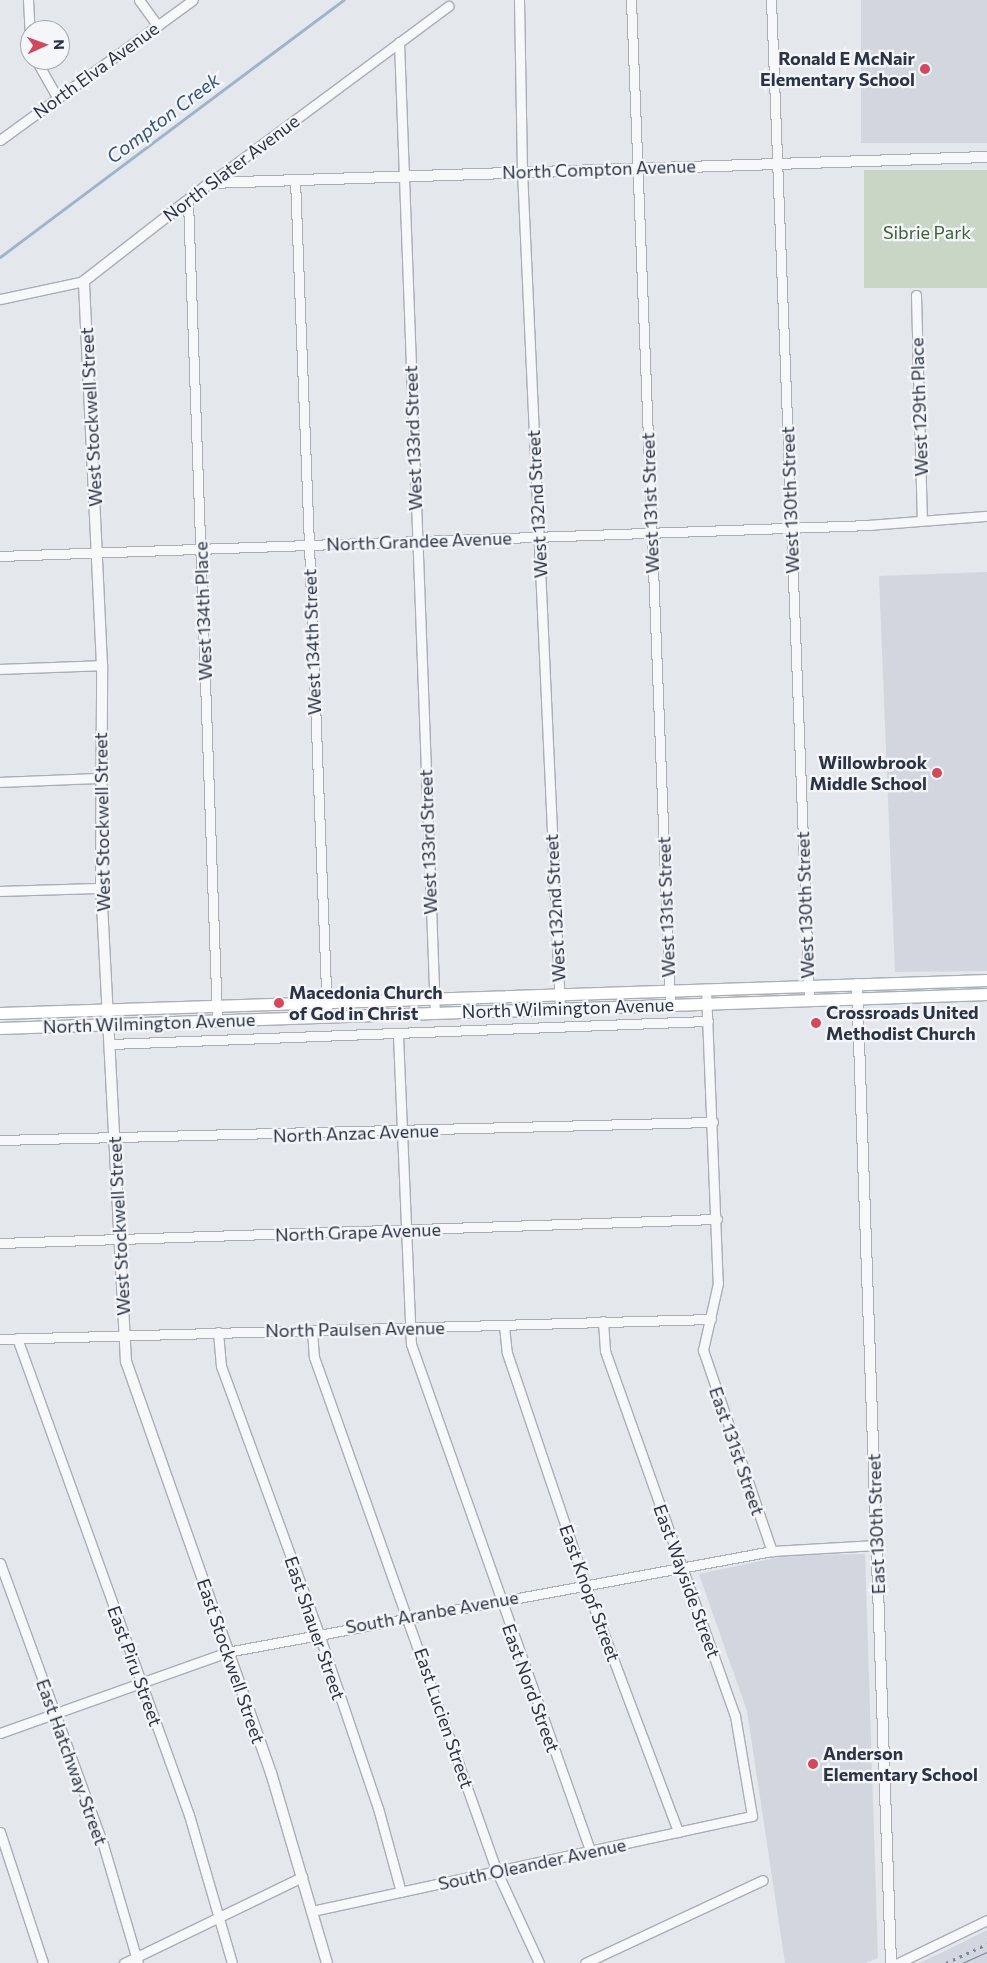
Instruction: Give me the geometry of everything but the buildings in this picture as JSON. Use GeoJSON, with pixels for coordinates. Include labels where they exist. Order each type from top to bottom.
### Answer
{"type":"FeatureCollection","features":[{"type":"Feature","properties":{"kind":"main road","name":"North Wilmington Avenue"},"geometry":{"type":"LineString","coordinates":[[0,1013],[987,980]]}},
{"type":"Feature","properties":{"kind":"main road","name":"North Wilmington Avenue"},"geometry":{"type":"LineString","coordinates":[[0,1028],[987,994]]}},
{"type":"Feature","properties":{"kind":"street"},"geometry":{"type":"LineString","coordinates":[[28,0],[29,20]]}},
{"type":"Feature","properties":{"kind":"street"},"geometry":{"type":"LineString","coordinates":[[139,0],[158,26]]}},
{"type":"Feature","properties":{"kind":"street","name":"North Elva Avenue"},"geometry":{"type":"LineString","coordinates":[[0,140],[193,0]]}},
{"type":"Feature","properties":{"kind":"street","name":"West 132nd Street"},"geometry":{"type":"LineString","coordinates":[[519,0],[522,171],[560,1008]]}},
{"type":"Feature","properties":{"kind":"street","name":"West 131st Street"},"geometry":{"type":"LineString","coordinates":[[631,0],[670,1005]]}},
{"type":"Feature","properties":{"kind":"street","name":"West 130th Street"},"geometry":{"type":"LineString","coordinates":[[771,0],[809,1000]]}},
{"type":"Feature","properties":{"kind":"street","name":"North Slater Avenue"},"geometry":{"type":"LineString","coordinates":[[0,299],[84,281],[210,182],[448,6]]}},
{"type":"Feature","properties":{"kind":"street","name":"West 133rd Street"},"geometry":{"type":"LineString","coordinates":[[399,42],[435,1013]]}},
{"type":"Feature","properties":{"kind":"street"},"geometry":{"type":"LineString","coordinates":[[42,70],[58,97]]}},
{"type":"Feature","properties":{"kind":"street","name":"North Compton Avenue"},"geometry":{"type":"LineString","coordinates":[[210,182],[987,157]]}},
{"type":"Feature","properties":{"kind":"street","name":"West 134th Street"},"geometry":{"type":"LineString","coordinates":[[295,179],[327,1016]]}},
{"type":"Feature","properties":{"kind":"street","name":"West 134th Place"},"geometry":{"type":"LineString","coordinates":[[188,201],[217,1021]]}},
{"type":"Feature","properties":{"kind":"street","name":"West Stockwell Street"},"geometry":{"type":"LineString","coordinates":[[84,281],[102,665],[99,778],[101,888],[111,1044],[126,1362]]}},
{"type":"Feature","properties":{"kind":"street","name":"West 129th Place"},"geometry":{"type":"LineString","coordinates":[[916,295],[922,518]]}},
{"type":"Feature","properties":{"kind":"street","name":"North Grandee Avenue"},"geometry":{"type":"LineString","coordinates":[[0,556],[790,527],[922,518],[987,516]]}},
{"type":"Feature","properties":{"kind":"street"},"geometry":{"type":"LineString","coordinates":[[0,669],[102,665]]}},
{"type":"Feature","properties":{"kind":"street"},"geometry":{"type":"LineString","coordinates":[[0,782],[99,778]]}},
{"type":"Feature","properties":{"kind":"street"},"geometry":{"type":"LineString","coordinates":[[0,891],[101,888]]}},
{"type":"Feature","properties":{"kind":"street"},"geometry":{"type":"LineString","coordinates":[[857,984],[858,999]]}},
{"type":"Feature","properties":{"kind":"street"},"geometry":{"type":"LineString","coordinates":[[706,990],[717,1219],[718,1283],[711,1319]]}},
{"type":"Feature","properties":{"kind":"street","name":"East 130th Street"},"geometry":{"type":"LineString","coordinates":[[858,999],[891,1963]]}},
{"type":"Feature","properties":{"kind":"street"},"geometry":{"type":"LineString","coordinates":[[111,1044],[708,1021]]}},
{"type":"Feature","properties":{"kind":"street","name":"East Nord Street"},"geometry":{"type":"LineString","coordinates":[[398,1034],[405,1231],[410,1328],[414,1356],[499,1600],[590,1850]]}},
{"type":"Feature","properties":{"kind":"street","name":"North Anzac Avenue"},"geometry":{"type":"LineString","coordinates":[[0,1140],[115,1140],[713,1122]]}},
{"type":"Feature","properties":{"kind":"street","name":"North Grape Avenue"},"geometry":{"type":"LineString","coordinates":[[0,1243],[405,1231],[717,1219]]}},
{"type":"Feature","properties":{"kind":"street","name":"North Paulsen Avenue"},"geometry":{"type":"LineString","coordinates":[[0,1339],[124,1334],[504,1326],[603,1321],[711,1319]]}},
{"type":"Feature","properties":{"kind":"street","name":"East 131st Street"},"geometry":{"type":"LineString","coordinates":[[711,1319],[703,1350],[772,1551]]}},
{"type":"Feature","properties":{"kind":"street","name":"East Wayside Street"},"geometry":{"type":"LineString","coordinates":[[603,1321],[605,1350],[735,1716],[752,1816]]}},
{"type":"Feature","properties":{"kind":"street","name":"East Knopf Street"},"geometry":{"type":"LineString","coordinates":[[504,1326],[507,1353],[585,1584],[678,1832]]}},
{"type":"Feature","properties":{"kind":"street","name":"East Lucien Street"},"geometry":{"type":"LineString","coordinates":[[312,1330],[314,1357],[408,1616],[497,1872],[539,1963]]}},
{"type":"Feature","properties":{"kind":"street","name":"East Shauer Street"},"geometry":{"type":"LineString","coordinates":[[218,1332],[221,1366],[318,1634],[378,1808],[401,1892]]}},
{"type":"Feature","properties":{"kind":"street","name":"East Piru Street"},"geometry":{"type":"LineString","coordinates":[[17,1338],[190,1815],[232,1963]]}},
{"type":"Feature","properties":{"kind":"street","name":"East Stockwell Street"},"geometry":{"type":"LineString","coordinates":[[126,1362],[228,1652],[302,1877],[327,1963]]}},
{"type":"Feature","properties":{"kind":"street","name":"South Aranbe Avenue"},"geometry":{"type":"LineString","coordinates":[[0,1733],[228,1652],[408,1616],[585,1584],[683,1569],[772,1551],[876,1545]]}},
{"type":"Feature","properties":{"kind":"street","name":"East Hatchway Street"},"geometry":{"type":"LineString","coordinates":[[0,1563],[53,1714],[102,1841],[137,1960]]}},
{"type":"Feature","properties":{"kind":"street","name":"South Oleander Avenue"},"geometry":{"type":"LineString","coordinates":[[312,1911],[752,1816]]}},
{"type":"Feature","properties":{"kind":"street"},"geometry":{"type":"LineString","coordinates":[[0,1832],[43,1963]]}},
{"type":"Feature","properties":{"kind":"street"},"geometry":{"type":"LineString","coordinates":[[124,1963],[137,1960],[219,1916],[302,1877]]}},
{"type":"Feature","properties":{"kind":"street"},"geometry":{"type":"LineString","coordinates":[[585,1963],[762,1880]]}},
{"type":"Feature","properties":{"kind":"street"},"geometry":{"type":"LineString","coordinates":[[898,1963],[987,1920]]}},
{"type":"Feature","properties":{"kind":"shaded area","name":"Ronald E McNair Elementary School"},"geometry":{"type":"Polygon","coordinates":[[[861,0],[987,0],[987,143],[861,143],[861,0]]]}},
{"type":"Feature","properties":{"kind":"shaded area","name":"Willowbrook Middle School"},"geometry":{"type":"Polygon","coordinates":[[[987,572],[987,971],[895,972],[879,576],[987,572]]]}},
{"type":"Feature","properties":{"kind":"shaded area","name":"Anderson Elementary School"},"geometry":{"type":"Polygon","coordinates":[[[865,1554],[878,1958],[866,1963],[785,1963],[747,1711],[699,1574],[789,1555],[865,1554]]]}},
{"type":"Feature","properties":{"kind":"shaded area"},"geometry":{"type":"Polygon","coordinates":[[[987,1930],[987,1963],[919,1963],[943,1952],[987,1930]]]}},
{"type":"Feature","properties":{"kind":"green space","name":"Sibrie Park"},"geometry":{"type":"Polygon","coordinates":[[[864,170],[987,170],[987,288],[864,288],[864,170]]]}},
{"type":"Feature","properties":{"kind":"waterway","name":"Compton Creek"},"geometry":{"type":"LineString","coordinates":[[0,257],[343,0]]}},
{"type":"Feature","properties":{"kind":"tram line"},"geometry":{"type":"LineString","coordinates":[[962,1963],[987,1952]]}},
{"type":"Feature","properties":{"kind":"railway"},"geometry":{"type":"LineString","coordinates":[[946,1963],[987,1944]]}},
{"type":"Feature","properties":{"kind":"place","name":"Ronald E McNair Elementary School"},"geometry":{"type":"Point","coordinates":[925,69]}},
{"type":"Feature","properties":{"kind":"place","name":"Willowbrook Middle School"},"geometry":{"type":"Point","coordinates":[937,773]}},
{"type":"Feature","properties":{"kind":"place","name":"Macedonia Church of God in Christ"},"geometry":{"type":"Point","coordinates":[279,1003]}},
{"type":"Feature","properties":{"kind":"place","name":"Crossroads United Methodist Church"},"geometry":{"type":"Point","coordinates":[816,1023]}},
{"type":"Feature","properties":{"kind":"place","name":"Anderson Elementary School"},"geometry":{"type":"Point","coordinates":[813,1764]}}]}
